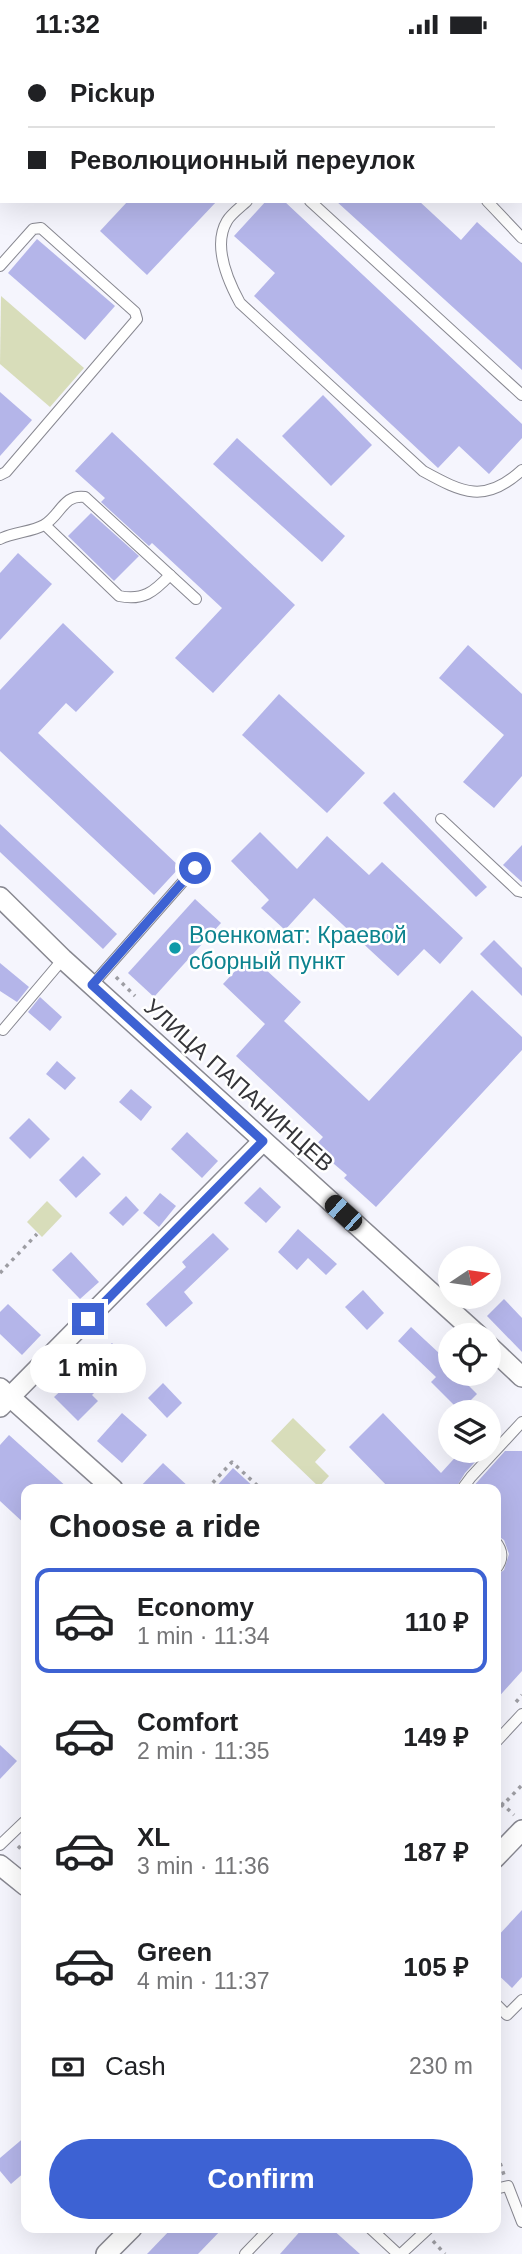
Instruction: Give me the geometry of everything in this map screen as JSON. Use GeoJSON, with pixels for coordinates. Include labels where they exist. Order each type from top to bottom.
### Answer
{"type":"FeatureCollection","features":[{"type":"Feature","properties":{"kind":"street","name":"УЛИЦА ПАПАНИНЦЕВ"},"geometry":{"type":"LineString","coordinates":[[0,897],[63,959],[465,1323]]}},
{"type":"Feature","properties":{"kind":"street"},"geometry":{"type":"LineString","coordinates":[[107,1484],[4,1397],[263,1141]]}},
{"type":"Feature","properties":{"kind":"street"},"geometry":{"type":"LineString","coordinates":[[501,1357],[522,1377]]}},
{"type":"Feature","properties":{"kind":"street"},"geometry":{"type":"LineString","coordinates":[[501,1847],[521,1831]]}},
{"type":"Feature","properties":{"kind":"street"},"geometry":{"type":"LineString","coordinates":[[0,1865],[21,1882]]}},
{"type":"Feature","properties":{"kind":"street"},"geometry":{"type":"LineString","coordinates":[[106,2254],[127,2233]]}},
{"type":"Feature","properties":{"kind":"lane"},"geometry":{"type":"LineString","coordinates":[[245,203],[227,222],[222,241],[226,277],[240,303],[423,471],[446,484],[472,492],[490,491],[510,481],[522,470]]}},
{"type":"Feature","properties":{"kind":"lane"},"geometry":{"type":"LineString","coordinates":[[312,203],[522,395]]}},
{"type":"Feature","properties":{"kind":"lane"},"geometry":{"type":"LineString","coordinates":[[489,203],[522,238]]}},
{"type":"Feature","properties":{"kind":"lane"},"geometry":{"type":"LineString","coordinates":[[0,266],[33,229],[41,227],[135,312],[137,320],[6,472],[0,475]]}},
{"type":"Feature","properties":{"kind":"lane"},"geometry":{"type":"LineString","coordinates":[[0,538],[45,524],[71,498],[85,498],[195,599]]}},
{"type":"Feature","properties":{"kind":"lane"},"geometry":{"type":"LineString","coordinates":[[45,524],[119,596],[131,599],[144,597],[155,591],[170,575]]}},
{"type":"Feature","properties":{"kind":"lane"},"geometry":{"type":"LineString","coordinates":[[441,819],[522,892]]}},
{"type":"Feature","properties":{"kind":"lane"},"geometry":{"type":"LineString","coordinates":[[92,985],[195,868]]}},
{"type":"Feature","properties":{"kind":"lane"},"geometry":{"type":"LineString","coordinates":[[3,1030],[63,959]]}},
{"type":"Feature","properties":{"kind":"lane"},"geometry":{"type":"LineString","coordinates":[[466,1484],[522,1422]]}},
{"type":"Feature","properties":{"kind":"lane"},"geometry":{"type":"LineString","coordinates":[[501,1737],[522,1714]]}},
{"type":"Feature","properties":{"kind":"lane"},"geometry":{"type":"LineString","coordinates":[[0,1845],[21,1825]]}},
{"type":"Feature","properties":{"kind":"lane"},"geometry":{"type":"LineString","coordinates":[[501,2009],[507,2015],[522,2000]]}},
{"type":"Feature","properties":{"kind":"lane"},"geometry":{"type":"LineString","coordinates":[[501,2188],[508,2186],[522,2222]]}},
{"type":"Feature","properties":{"kind":"lane"},"geometry":{"type":"LineString","coordinates":[[245,2254],[265,2233]]}},
{"type":"Feature","properties":{"kind":"lane"},"geometry":{"type":"LineString","coordinates":[[376,2233],[400,2254],[423,2233]]}},
{"type":"Feature","properties":{"kind":"path"},"geometry":{"type":"LineString","coordinates":[[0,1273],[37,1234]]}},
{"type":"Feature","properties":{"kind":"path"},"geometry":{"type":"LineString","coordinates":[[212,1484],[232,1462],[256,1484]]}},
{"type":"Feature","properties":{"kind":"path"},"geometry":{"type":"LineString","coordinates":[[521,1831],[503,1805],[522,1785]]}},
{"type":"Feature","properties":{"kind":"path"},"geometry":{"type":"LineString","coordinates":[[501,2165],[508,2186]]}},
{"type":"Feature","properties":{"kind":"green space"},"geometry":{"type":"Polygon","coordinates":[[[1,296],[84,368],[50,407],[0,364],[1,296]]]}},
{"type":"Feature","properties":{"kind":"green space"},"geometry":{"type":"Polygon","coordinates":[[[47,1201],[62,1216],[42,1237],[27,1222],[47,1201]]]}},
{"type":"Feature","properties":{"kind":"green space"},"geometry":{"type":"Polygon","coordinates":[[[293,1418],[326,1450],[315,1462],[329,1476],[322,1484],[316,1484],[271,1441],[293,1418]]]}},
{"type":"Feature","properties":{"kind":"building"},"geometry":{"type":"Polygon","coordinates":[[[126,203],[215,203],[147,275],[100,231],[126,203]]]}},
{"type":"Feature","properties":{"kind":"building"},"geometry":{"type":"Polygon","coordinates":[[[264,203],[286,203],[522,424],[522,438],[489,474],[459,446],[438,468],[254,296],[275,273],[234,236],[264,203]]]}},
{"type":"Feature","properties":{"kind":"building"},"geometry":{"type":"Polygon","coordinates":[[[338,203],[421,203],[461,240],[477,222],[522,263],[522,370],[338,203]]]}},
{"type":"Feature","properties":{"kind":"building"},"geometry":{"type":"Polygon","coordinates":[[[37,239],[115,306],[85,340],[8,273],[37,239]]]}},
{"type":"Feature","properties":{"kind":"building"},"geometry":{"type":"Polygon","coordinates":[[[0,392],[32,420],[0,456],[0,392]]]}},
{"type":"Feature","properties":{"kind":"building"},"geometry":{"type":"Polygon","coordinates":[[[323,395],[372,445],[331,486],[282,436],[323,395]]]}},
{"type":"Feature","properties":{"kind":"building"},"geometry":{"type":"Polygon","coordinates":[[[112,432],[295,605],[213,693],[175,658],[222,608],[152,543],[149,546],[101,502],[105,498],[75,471],[112,432]]]}},
{"type":"Feature","properties":{"kind":"building"},"geometry":{"type":"Polygon","coordinates":[[[237,438],[345,536],[322,562],[213,464],[237,438]]]}},
{"type":"Feature","properties":{"kind":"building"},"geometry":{"type":"Polygon","coordinates":[[[91,513],[139,556],[114,581],[68,536],[91,513]]]}},
{"type":"Feature","properties":{"kind":"building"},"geometry":{"type":"Polygon","coordinates":[[[18,553],[52,584],[0,640],[0,573],[18,553]]]}},
{"type":"Feature","properties":{"kind":"building"},"geometry":{"type":"Polygon","coordinates":[[[63,623],[114,672],[76,712],[66,703],[38,733],[180,867],[154,895],[0,751],[0,690],[63,623]]]}},
{"type":"Feature","properties":{"kind":"building"},"geometry":{"type":"Polygon","coordinates":[[[468,645],[522,694],[522,776],[494,808],[463,782],[504,735],[439,678],[468,645]]]}},
{"type":"Feature","properties":{"kind":"building"},"geometry":{"type":"Polygon","coordinates":[[[279,694],[365,773],[327,813],[242,735],[279,694]]]}},
{"type":"Feature","properties":{"kind":"building"},"geometry":{"type":"Polygon","coordinates":[[[394,792],[487,887],[476,897],[383,803],[394,792]]]}},
{"type":"Feature","properties":{"kind":"building"},"geometry":{"type":"Polygon","coordinates":[[[0,824],[117,934],[103,949],[0,852],[0,824]]]}},
{"type":"Feature","properties":{"kind":"building"},"geometry":{"type":"Polygon","coordinates":[[[260,832],[297,869],[327,836],[369,875],[382,862],[463,938],[440,964],[424,949],[398,976],[314,898],[285,930],[261,908],[269,900],[231,861],[260,832]]]}},
{"type":"Feature","properties":{"kind":"building"},"geometry":{"type":"Polygon","coordinates":[[[522,845],[522,882],[503,865],[522,845]]]}},
{"type":"Feature","properties":{"kind":"building","name":"Военкомат: Краевой сборный пункт"},"geometry":{"type":"Polygon","coordinates":[[[195,899],[221,923],[154,997],[128,973],[195,899]]]}},
{"type":"Feature","properties":{"kind":"building"},"geometry":{"type":"Polygon","coordinates":[[[494,940],[522,968],[522,996],[480,954],[494,940]]]}},
{"type":"Feature","properties":{"kind":"building"},"geometry":{"type":"Polygon","coordinates":[[[250,955],[301,1002],[284,1021],[369,1101],[472,990],[522,1037],[522,1050],[376,1207],[344,1178],[347,1175],[312,1149],[323,1137],[236,1056],[265,1024],[223,984],[250,955]]]}},
{"type":"Feature","properties":{"kind":"building"},"geometry":{"type":"Polygon","coordinates":[[[0,963],[29,987],[17,1002],[0,991],[0,963]]]}},
{"type":"Feature","properties":{"kind":"building"},"geometry":{"type":"Polygon","coordinates":[[[40,997],[62,1017],[50,1031],[28,1012],[40,997]]]}},
{"type":"Feature","properties":{"kind":"building"},"geometry":{"type":"Polygon","coordinates":[[[57,1061],[76,1078],[65,1090],[46,1074],[57,1061]]]}},
{"type":"Feature","properties":{"kind":"building"},"geometry":{"type":"Polygon","coordinates":[[[131,1089],[152,1107],[141,1121],[119,1102],[131,1089]]]}},
{"type":"Feature","properties":{"kind":"building"},"geometry":{"type":"Polygon","coordinates":[[[29,1118],[50,1139],[30,1159],[9,1138],[29,1118]]]}},
{"type":"Feature","properties":{"kind":"building"},"geometry":{"type":"Polygon","coordinates":[[[187,1132],[218,1161],[202,1178],[171,1149],[187,1132]]]}},
{"type":"Feature","properties":{"kind":"building"},"geometry":{"type":"Polygon","coordinates":[[[83,1156],[101,1174],[76,1198],[59,1180],[83,1156]]]}},
{"type":"Feature","properties":{"kind":"building"},"geometry":{"type":"Polygon","coordinates":[[[260,1187],[281,1207],[266,1223],[244,1203],[260,1187]]]}},
{"type":"Feature","properties":{"kind":"building"},"geometry":{"type":"Polygon","coordinates":[[[160,1193],[176,1206],[159,1227],[143,1213],[160,1193]]]}},
{"type":"Feature","properties":{"kind":"building"},"geometry":{"type":"Polygon","coordinates":[[[126,1196],[139,1210],[123,1226],[109,1213],[126,1196]]]}},
{"type":"Feature","properties":{"kind":"building"},"geometry":{"type":"Polygon","coordinates":[[[298,1229],[337,1264],[326,1275],[308,1258],[297,1270],[278,1252],[298,1229]]]}},
{"type":"Feature","properties":{"kind":"building"},"geometry":{"type":"Polygon","coordinates":[[[213,1233],[229,1249],[184,1292],[193,1303],[166,1327],[146,1304],[186,1267],[182,1262],[213,1233]]]}},
{"type":"Feature","properties":{"kind":"building"},"geometry":{"type":"Polygon","coordinates":[[[71,1252],[99,1282],[80,1299],[52,1270],[71,1252]]]}},
{"type":"Feature","properties":{"kind":"building"},"geometry":{"type":"Polygon","coordinates":[[[363,1290],[384,1313],[367,1330],[345,1307],[363,1290]]]}},
{"type":"Feature","properties":{"kind":"building"},"geometry":{"type":"Polygon","coordinates":[[[504,1299],[522,1318],[522,1352],[501,1330],[501,1323],[494,1323],[487,1316],[494,1309],[501,1309],[504,1299]]]}},
{"type":"Feature","properties":{"kind":"building"},"geometry":{"type":"Polygon","coordinates":[[[8,1304],[41,1335],[22,1355],[0,1334],[0,1312],[8,1304]]]}},
{"type":"Feature","properties":{"kind":"building"},"geometry":{"type":"Polygon","coordinates":[[[411,1327],[438,1352],[438,1386],[469,1386],[477,1394],[471,1400],[449,1400],[431,1382],[436,1377],[398,1341],[411,1327]]]}},
{"type":"Feature","properties":{"kind":"building"},"geometry":{"type":"Polygon","coordinates":[[[112,1343],[128,1360],[92,1395],[98,1401],[78,1421],[54,1397],[112,1343]]]}},
{"type":"Feature","properties":{"kind":"building"},"geometry":{"type":"Polygon","coordinates":[[[163,1383],[182,1403],[167,1418],[148,1398],[163,1383]]]}},
{"type":"Feature","properties":{"kind":"building"},"geometry":{"type":"Polygon","coordinates":[[[122,1413],[147,1435],[122,1463],[97,1441],[122,1413]]]}},
{"type":"Feature","properties":{"kind":"building"},"geometry":{"type":"Polygon","coordinates":[[[383,1413],[441,1473],[450,1463],[474,1463],[458,1484],[385,1484],[349,1447],[383,1413]]]}},
{"type":"Feature","properties":{"kind":"building"},"geometry":{"type":"Polygon","coordinates":[[[9,1435],[63,1484],[21,1484],[21,1520],[0,1501],[0,1445],[9,1435]]]}},
{"type":"Feature","properties":{"kind":"building"},"geometry":{"type":"Polygon","coordinates":[[[505,1451],[522,1451],[522,1671],[501,1694],[501,1572],[509,1554],[501,1538],[501,1484],[475,1484],[494,1463],[501,1463],[501,1455],[505,1451]]]}},
{"type":"Feature","properties":{"kind":"building"},"geometry":{"type":"Polygon","coordinates":[[[163,1463],[186,1484],[143,1484],[163,1463]]]}},
{"type":"Feature","properties":{"kind":"building"},"geometry":{"type":"Polygon","coordinates":[[[233,1468],[251,1484],[219,1484],[233,1468]]]}},
{"type":"Feature","properties":{"kind":"building"},"geometry":{"type":"Polygon","coordinates":[[[0,1745],[17,1761],[0,1779],[0,1745]]]}},
{"type":"Feature","properties":{"kind":"building"},"geometry":{"type":"Polygon","coordinates":[[[522,1910],[522,1977],[512,1988],[501,1978],[501,1933],[522,1910]]]}},
{"type":"Feature","properties":{"kind":"building"},"geometry":{"type":"Polygon","coordinates":[[[21,2140],[21,2175],[11,2184],[0,2171],[0,2158],[21,2140]]]}},
{"type":"Feature","properties":{"kind":"building"},"geometry":{"type":"Polygon","coordinates":[[[167,2233],[218,2233],[198,2254],[147,2254],[167,2233]]]}},
{"type":"Feature","properties":{"kind":"building"},"geometry":{"type":"Polygon","coordinates":[[[299,2233],[337,2233],[360,2254],[280,2254],[299,2233]]]}},
{"type":"Feature","properties":{"kind":"place","name":"Военкомат: Краевой сборный пункт"},"geometry":{"type":"Point","coordinates":[175,948]}},
{"type":"Feature","properties":{"kind":"route"},"geometry":{"type":"LineString","coordinates":[[88,1319],[263,1141],[92,985],[195,868]]}}]}
